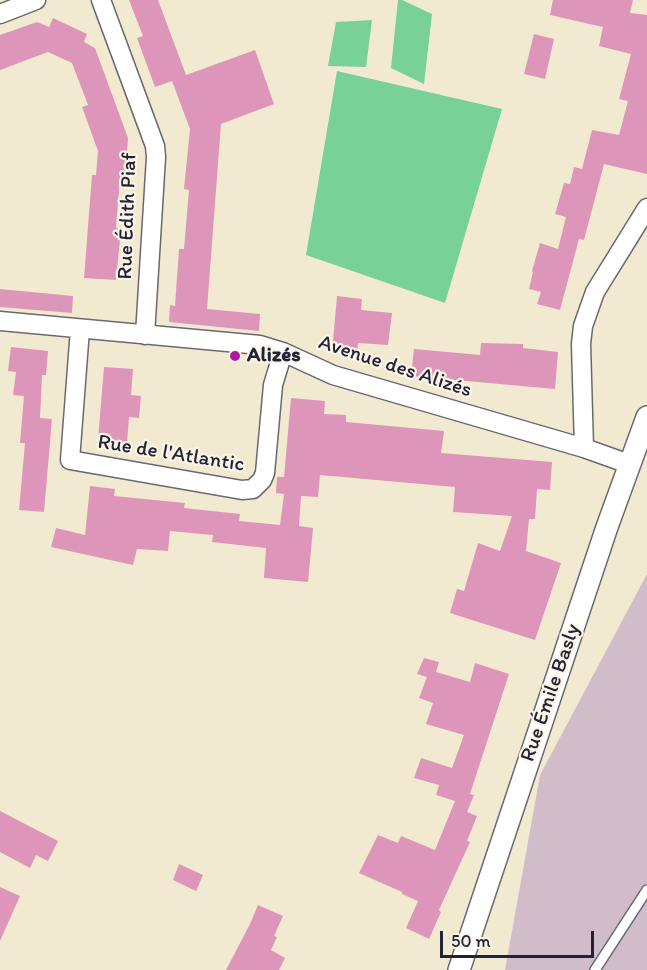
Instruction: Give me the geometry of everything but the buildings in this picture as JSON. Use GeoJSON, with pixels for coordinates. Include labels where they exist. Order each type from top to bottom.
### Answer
{"type":"FeatureCollection","features":[{"type":"Feature","properties":{"kind":"street"},"geometry":{"type":"LineString","coordinates":[[0,14],[36,0]]}},
{"type":"Feature","properties":{"kind":"street","name":"Rue Édith Piaf"},"geometry":{"type":"LineString","coordinates":[[101,0],[155,146],[145,335]]}},
{"type":"Feature","properties":{"kind":"street"},"geometry":{"type":"LineString","coordinates":[[584,448],[581,344],[583,326],[590,303],[599,286],[647,208]]}},
{"type":"Feature","properties":{"kind":"street","name":"Avenue des Alizés"},"geometry":{"type":"LineString","coordinates":[[0,321],[260,345],[283,352],[339,377],[584,448],[629,464]]}},
{"type":"Feature","properties":{"kind":"street","name":"Rue de l'Atlantic"},"geometry":{"type":"LineString","coordinates":[[80,329],[70,460],[242,490],[253,489],[265,473],[273,385],[283,352]]}},
{"type":"Feature","properties":{"kind":"street","name":"Rue Émile Basly"},"geometry":{"type":"LineString","coordinates":[[459,970],[629,464],[647,417]]}},
{"type":"Feature","properties":{"kind":"lane"},"geometry":{"type":"LineString","coordinates":[[595,970],[647,890]]}},
{"type":"Feature","properties":{"kind":"shaded area"},"geometry":{"type":"Polygon","coordinates":[[[647,574],[647,970],[505,970],[540,775],[647,574]]]}},
{"type":"Feature","properties":{"kind":"green space"},"geometry":{"type":"Polygon","coordinates":[[[398,0],[432,14],[424,84],[391,68],[398,0]]]}},
{"type":"Feature","properties":{"kind":"green space"},"geometry":{"type":"Polygon","coordinates":[[[372,20],[366,67],[328,66],[336,22],[372,20]]]}},
{"type":"Feature","properties":{"kind":"green space"},"geometry":{"type":"Polygon","coordinates":[[[337,71],[502,109],[445,303],[306,255],[337,71]]]}},
{"type":"Feature","properties":{"kind":"place","name":"Alizés"},"geometry":{"type":"Point","coordinates":[235,356]}}]}
